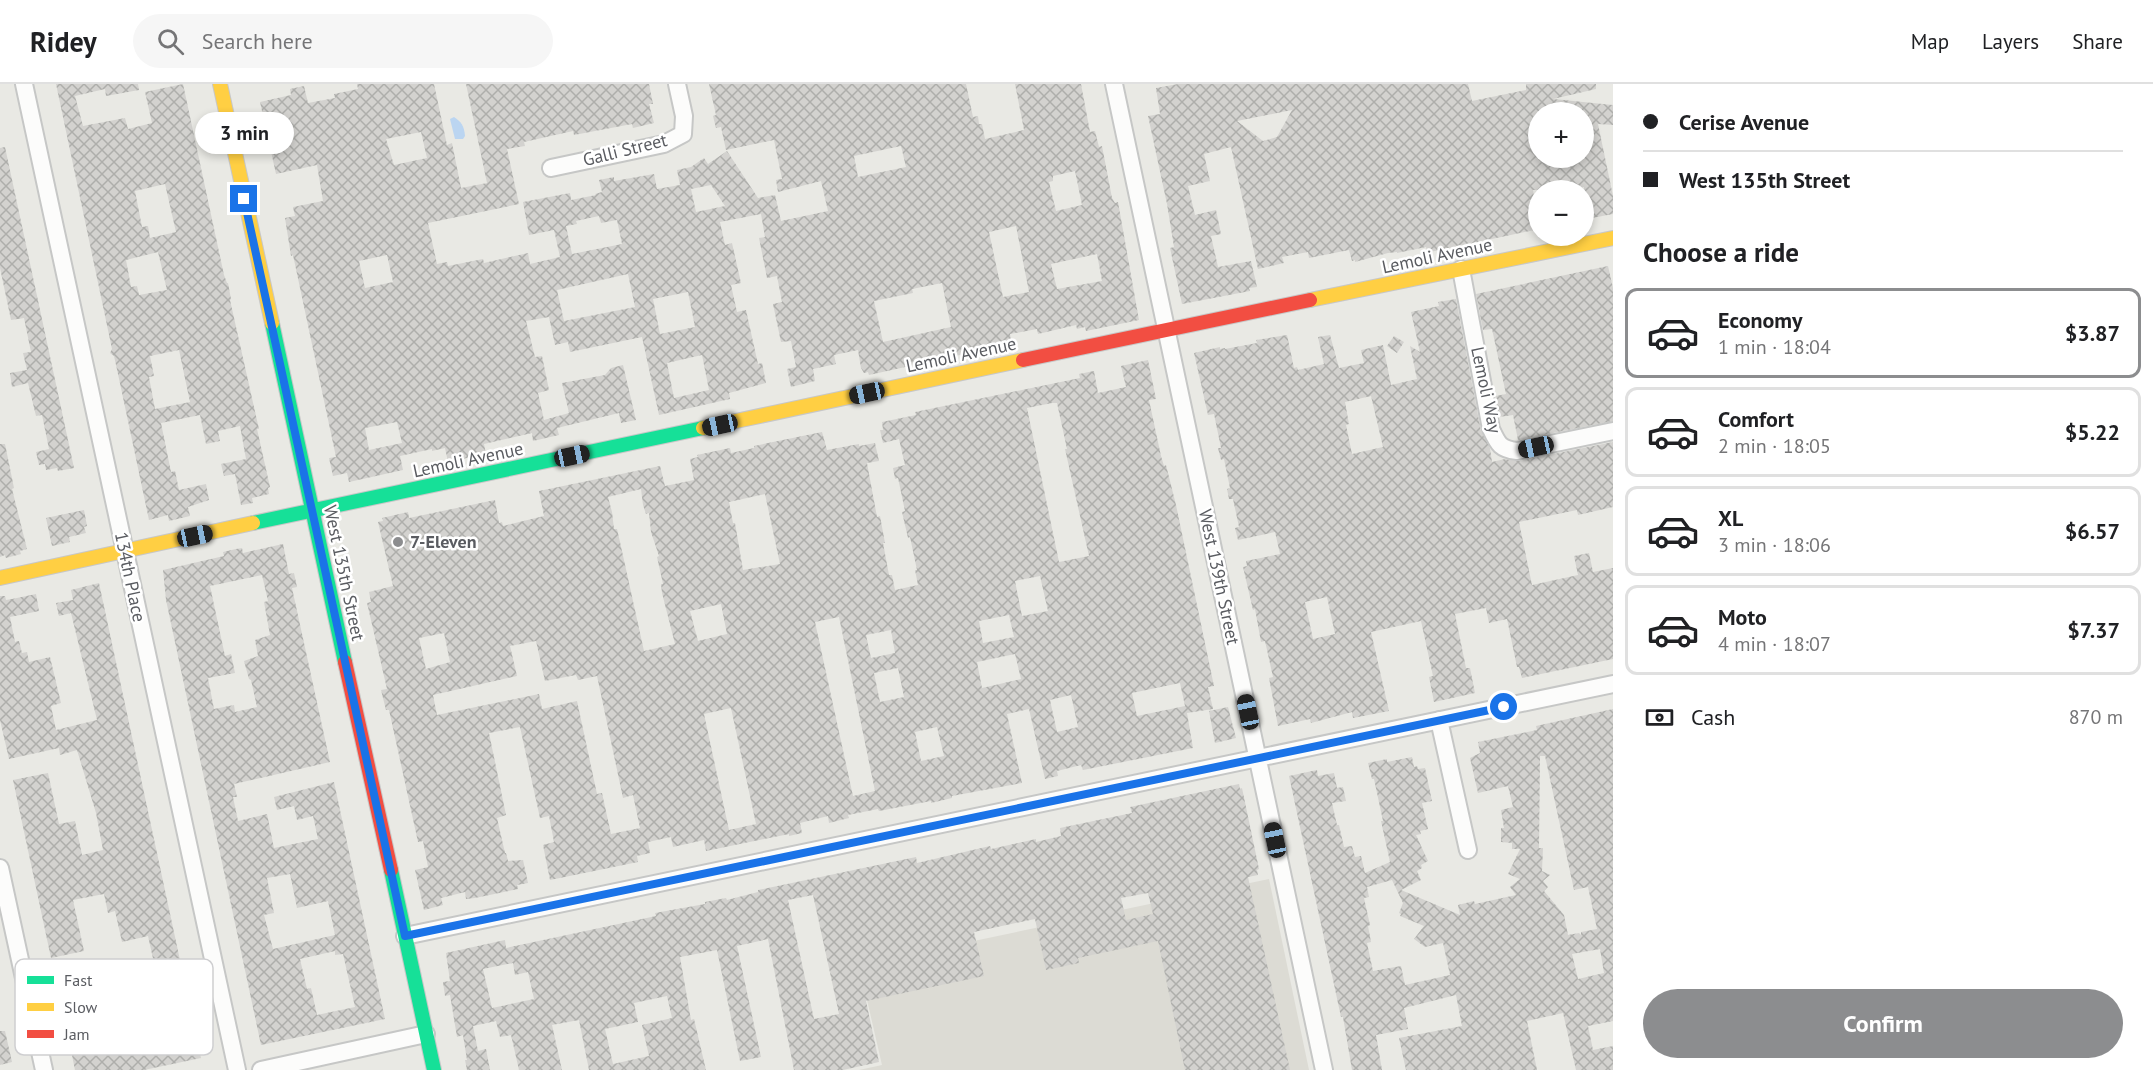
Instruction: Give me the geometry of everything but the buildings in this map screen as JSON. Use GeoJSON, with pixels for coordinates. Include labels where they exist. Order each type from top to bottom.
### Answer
{"type":"FeatureCollection","features":[{"type":"Feature","properties":{"kind":"street","name":"134th Place"},"geometry":{"type":"LineString","coordinates":[[24,84],[213,959]]}},
{"type":"Feature","properties":{"kind":"street","name":"Galli Street"},"geometry":{"type":"LineString","coordinates":[[551,168],[664,144],[683,134],[684,116],[677,84]]}},
{"type":"Feature","properties":{"kind":"street","name":"West 139th Street"},"geometry":{"type":"LineString","coordinates":[[1114,84],[1324,1070]]}},
{"type":"Feature","properties":{"kind":"street","name":"West 135th Street"},"geometry":{"type":"LineString","coordinates":[[225,85],[312,512],[434,1070]]}},
{"type":"Feature","properties":{"kind":"street","name":"Lemoli Avenue"},"geometry":{"type":"LineString","coordinates":[[0,578],[1166,330],[1613,238]]}},
{"type":"Feature","properties":{"kind":"street","name":"Lemoli Way"},"geometry":{"type":"LineString","coordinates":[[1461,269],[1491,429],[1497,443],[1507,450],[1517,451],[1613,431]]}},
{"type":"Feature","properties":{"kind":"street"},"geometry":{"type":"LineString","coordinates":[[405,936],[1613,684]]}},
{"type":"Feature","properties":{"kind":"street"},"geometry":{"type":"LineString","coordinates":[[1439,720],[1468,850]]}},
{"type":"Feature","properties":{"kind":"street"},"geometry":{"type":"LineString","coordinates":[[0,868],[20,959]]}},
{"type":"Feature","properties":{"kind":"street","name":"134th Place"},"geometry":{"type":"LineString","coordinates":[[213,960],[237,1070]]}},
{"type":"Feature","properties":{"kind":"street"},"geometry":{"type":"LineString","coordinates":[[261,1070],[426,1034]]}},
{"type":"Feature","properties":{"kind":"street"},"geometry":{"type":"LineString","coordinates":[[41,1055],[44,1070]]}},
{"type":"Feature","properties":{"kind":"shaded area"},"geometry":{"type":"Polygon","coordinates":[[[1269,879],[1309,1070],[859,1070],[882,1065],[859,965],[1269,879]]]}},
{"type":"Feature","properties":{"kind":"water"},"geometry":{"type":"Polygon","coordinates":[[[454,117],[463,126],[465,136],[463,139],[455,139],[450,119],[454,117]]]}},
{"type":"Feature","properties":{"kind":"traffic: fast"},"geometry":{"type":"LineString","coordinates":[[272,323],[345,662]]}},
{"type":"Feature","properties":{"kind":"traffic: fast"},"geometry":{"type":"LineString","coordinates":[[253,523],[703,428]]}},
{"type":"Feature","properties":{"kind":"traffic: fast"},"geometry":{"type":"LineString","coordinates":[[391,870],[434,1070]]}},
{"type":"Feature","properties":{"kind":"traffic: slow"},"geometry":{"type":"LineString","coordinates":[[220,84],[272,323]]}},
{"type":"Feature","properties":{"kind":"traffic: slow"},"geometry":{"type":"LineString","coordinates":[[1310,300],[1613,238]]}},
{"type":"Feature","properties":{"kind":"traffic: slow"},"geometry":{"type":"LineString","coordinates":[[703,428],[1023,360]]}},
{"type":"Feature","properties":{"kind":"traffic: slow"},"geometry":{"type":"LineString","coordinates":[[0,578],[253,523]]}},
{"type":"Feature","properties":{"kind":"traffic: jam"},"geometry":{"type":"LineString","coordinates":[[1023,360],[1310,300]]}},
{"type":"Feature","properties":{"kind":"traffic: jam"},"geometry":{"type":"LineString","coordinates":[[345,662],[391,870]]}},
{"type":"Feature","properties":{"kind":"place","name":"7-Eleven"},"geometry":{"type":"Point","coordinates":[398,542]}},
{"type":"Feature","properties":{"kind":"route"},"geometry":{"type":"LineString","coordinates":[[244,199],[405,936],[1504,707]]}}]}
